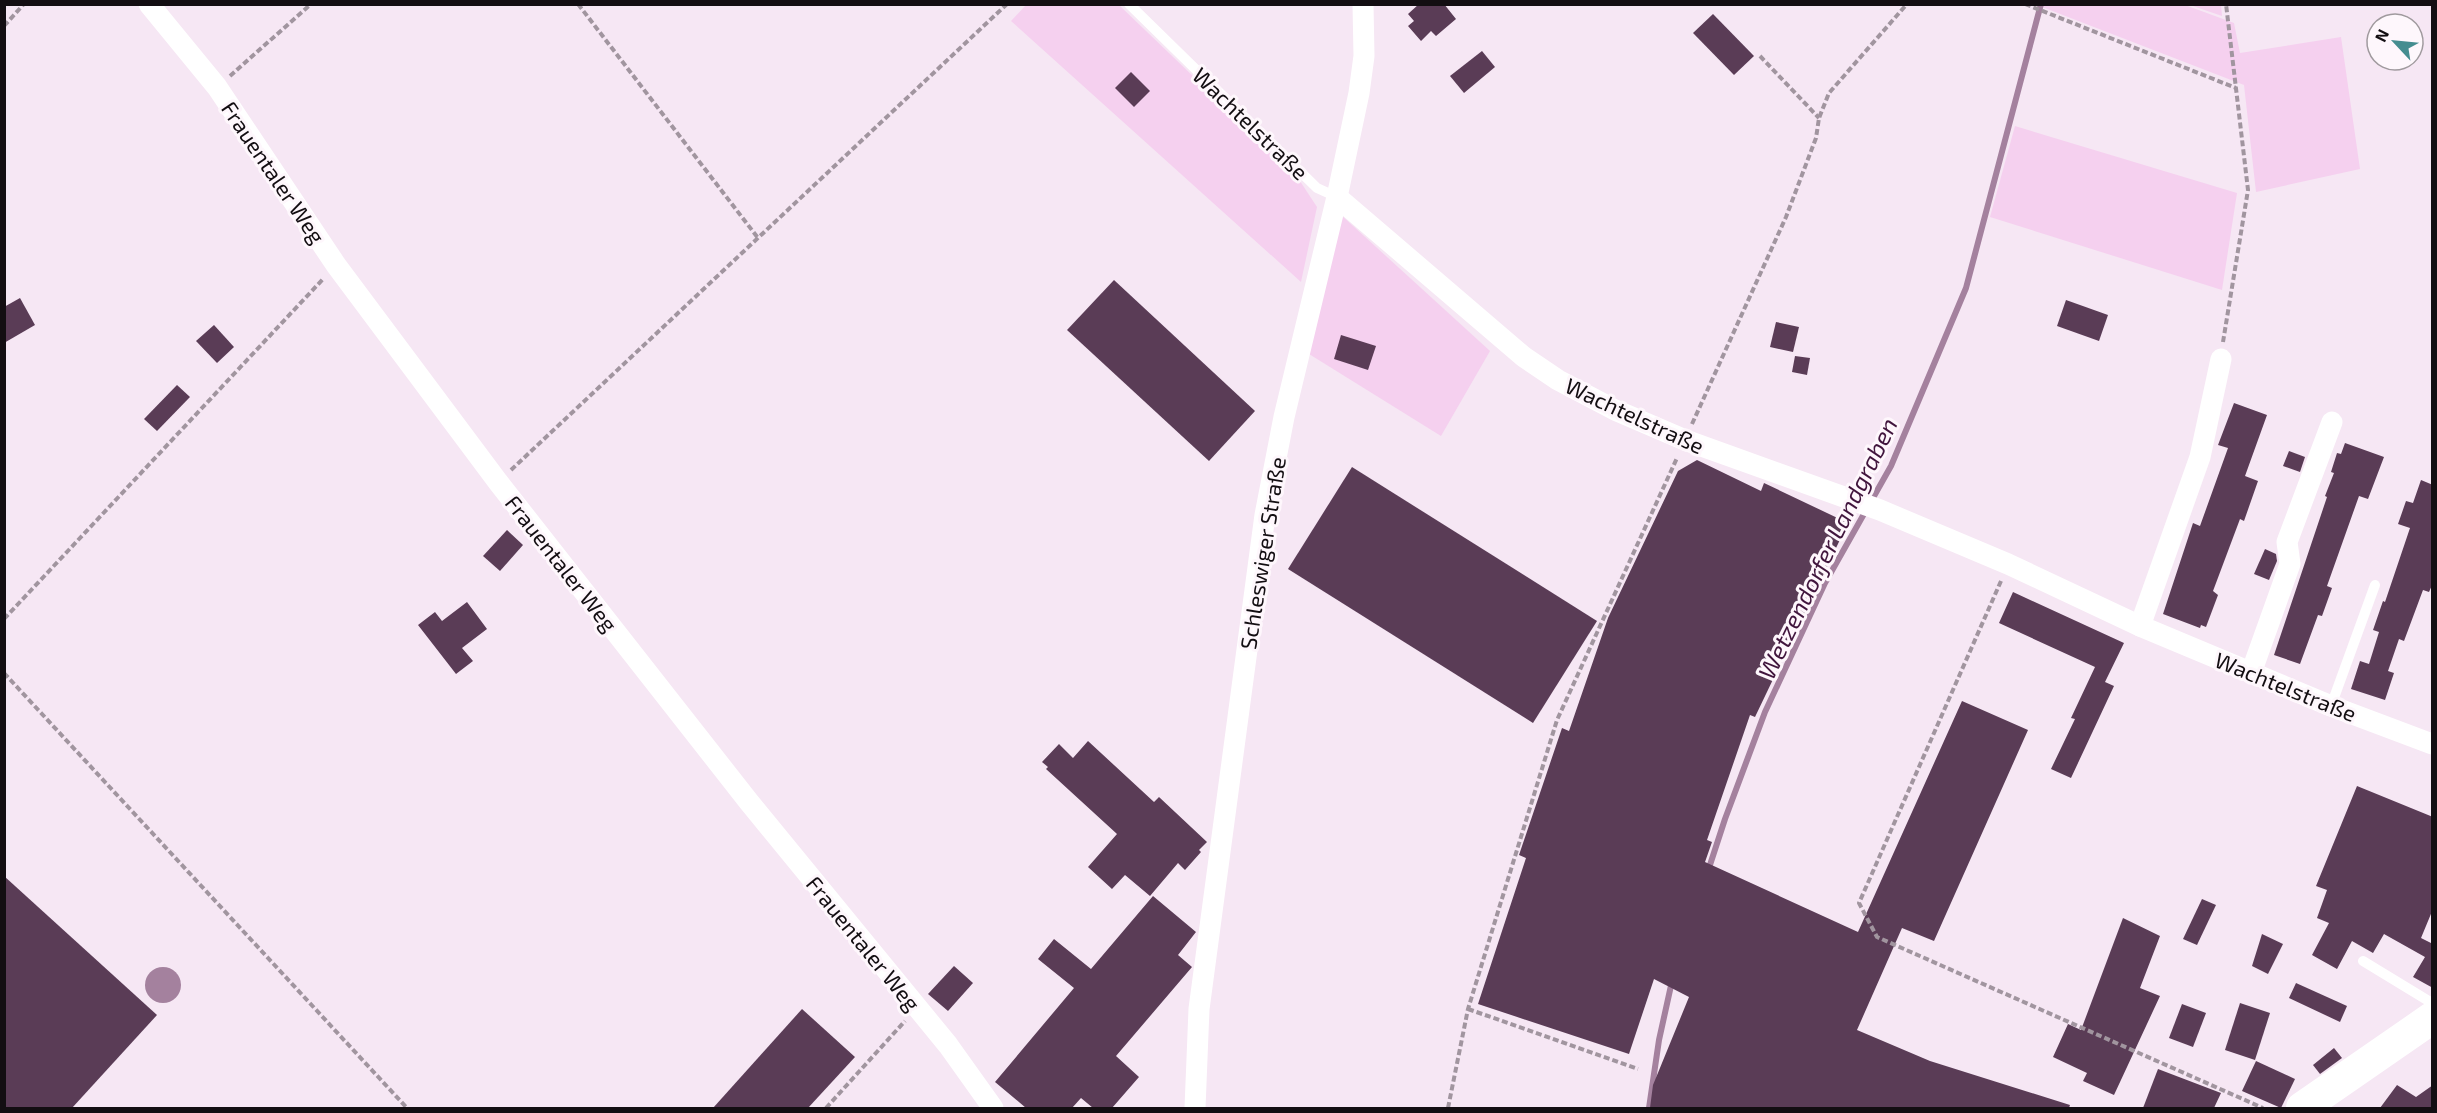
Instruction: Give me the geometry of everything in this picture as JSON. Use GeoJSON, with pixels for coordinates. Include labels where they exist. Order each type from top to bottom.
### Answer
{"type":"FeatureCollection","features":[{"type":"Feature","properties":{"kind":"street","name":"Frauentaler Weg"},"geometry":{"type":"LineString","coordinates":[[149,4],[217,87],[336,265],[498,482],[748,802],[948,1045],[993,1108]]}},
{"type":"Feature","properties":{"kind":"street","name":"Schleswiger Straße"},"geometry":{"type":"LineString","coordinates":[[1195,1108],[1199,1010],[1265,515],[1284,417],[1337,197],[1362,66],[1363,4]]}},
{"type":"Feature","properties":{"kind":"street","name":"Wachtelstraße"},"geometry":{"type":"LineString","coordinates":[[1337,197],[1532,363],[1615,411],[1685,440],[1880,510],[2008,564],[2140,626],[2251,673],[2433,744]]}},
{"type":"Feature","properties":{"kind":"street"},"geometry":{"type":"LineString","coordinates":[[2140,626],[2200,457],[2221,359]]}},
{"type":"Feature","properties":{"kind":"street"},"geometry":{"type":"LineString","coordinates":[[2251,673],[2290,564],[2287,542],[2332,422]]}},
{"type":"Feature","properties":{"kind":"street"},"geometry":{"type":"LineString","coordinates":[[2302,1108],[2433,1018]]}},
{"type":"Feature","properties":{"kind":"lane","name":"Wachtelstraße"},"geometry":{"type":"LineString","coordinates":[[1129,4],[1317,188],[1337,197]]}},
{"type":"Feature","properties":{"kind":"lane"},"geometry":{"type":"LineString","coordinates":[[2331,706],[2375,585]]}},
{"type":"Feature","properties":{"kind":"lane"},"geometry":{"type":"LineString","coordinates":[[2363,961],[2433,1003]]}},
{"type":"Feature","properties":{"kind":"path"},"geometry":{"type":"LineString","coordinates":[[4,26],[24,4]]}},
{"type":"Feature","properties":{"kind":"path"},"geometry":{"type":"LineString","coordinates":[[217,87],[311,4]]}},
{"type":"Feature","properties":{"kind":"path"},"geometry":{"type":"LineString","coordinates":[[578,4],[758,238]]}},
{"type":"Feature","properties":{"kind":"path"},"geometry":{"type":"LineString","coordinates":[[498,482],[1007,4]]}},
{"type":"Feature","properties":{"kind":"path"},"geometry":{"type":"LineString","coordinates":[[1448,1108],[1468,1009],[1557,720],[1786,217],[1816,138],[1819,118],[1828,93],[1907,4]]}},
{"type":"Feature","properties":{"kind":"path"},"geometry":{"type":"LineString","coordinates":[[2025,4],[2236,88]]}},
{"type":"Feature","properties":{"kind":"path"},"geometry":{"type":"LineString","coordinates":[[2221,359],[2248,190],[2226,4]]}},
{"type":"Feature","properties":{"kind":"path"},"geometry":{"type":"LineString","coordinates":[[1760,56],[1819,118]]}},
{"type":"Feature","properties":{"kind":"path"},"geometry":{"type":"LineString","coordinates":[[4,619],[336,265]]}},
{"type":"Feature","properties":{"kind":"path"},"geometry":{"type":"LineString","coordinates":[[2008,564],[1859,903],[1877,937],[2263,1108]]}},
{"type":"Feature","properties":{"kind":"path"},"geometry":{"type":"LineString","coordinates":[[4,673],[407,1108]]}},
{"type":"Feature","properties":{"kind":"path"},"geometry":{"type":"LineString","coordinates":[[826,1108],[917,1008]]}},
{"type":"Feature","properties":{"kind":"path"},"geometry":{"type":"LineString","coordinates":[[1468,1009],[1638,1069]]}},
{"type":"Feature","properties":{"kind":"shaded area"},"geometry":{"type":"Polygon","coordinates":[[[1026,5],[1119,5],[1296,175],[1317,207],[1301,282],[1011,21],[1026,5]]]}},
{"type":"Feature","properties":{"kind":"shaded area"},"geometry":{"type":"Polygon","coordinates":[[[2037,5],[2185,5],[2234,23],[2240,53],[2341,37],[2360,169],[2256,192],[2244,85],[2037,5]]]}},
{"type":"Feature","properties":{"kind":"shaded area"},"geometry":{"type":"Polygon","coordinates":[[[2190,5],[2221,5],[2222,16],[2190,5]]]}},
{"type":"Feature","properties":{"kind":"shaded area"},"geometry":{"type":"Polygon","coordinates":[[[2015,126],[2237,193],[2222,290],[1990,217],[2015,126]]]}},
{"type":"Feature","properties":{"kind":"shaded area"},"geometry":{"type":"Polygon","coordinates":[[[1341,215],[1490,351],[1441,436],[1309,354],[1341,215]]]}},
{"type":"Feature","properties":{"kind":"shaded area"},"geometry":{"type":"Polygon","coordinates":[[[163,967],[175,973],[181,985],[175,997],[163,1003],[151,997],[145,985],[151,973],[163,967]]]}},
{"type":"Feature","properties":{"kind":"building"},"geometry":{"type":"Polygon","coordinates":[[[1419,4],[1444,4],[1456,19],[1436,36],[1431,31],[1421,41],[1408,26],[1414,21],[1408,14],[1419,4]]]}},
{"type":"Feature","properties":{"kind":"building"},"geometry":{"type":"Polygon","coordinates":[[[1713,14],[1754,56],[1734,75],[1693,33],[1713,14]]]}},
{"type":"Feature","properties":{"kind":"building"},"geometry":{"type":"Polygon","coordinates":[[[1482,51],[1495,67],[1464,93],[1450,76],[1482,51]]]}},
{"type":"Feature","properties":{"kind":"building"},"geometry":{"type":"Polygon","coordinates":[[[1131,72],[1150,91],[1134,107],[1115,88],[1131,72]]]}},
{"type":"Feature","properties":{"kind":"building"},"geometry":{"type":"Polygon","coordinates":[[[1114,280],[1255,411],[1209,461],[1067,330],[1114,280]]]}},
{"type":"Feature","properties":{"kind":"building"},"geometry":{"type":"Polygon","coordinates":[[[20,298],[35,325],[4,343],[4,307],[20,298]]]}},
{"type":"Feature","properties":{"kind":"building"},"geometry":{"type":"Polygon","coordinates":[[[2066,300],[2108,315],[2099,341],[2057,326],[2066,300]]]}},
{"type":"Feature","properties":{"kind":"building"},"geometry":{"type":"Polygon","coordinates":[[[1776,322],[1799,327],[1793,352],[1770,347],[1776,322]]]}},
{"type":"Feature","properties":{"kind":"building"},"geometry":{"type":"Polygon","coordinates":[[[214,325],[234,347],[217,363],[196,341],[214,325]]]}},
{"type":"Feature","properties":{"kind":"building"},"geometry":{"type":"Polygon","coordinates":[[[1341,335],[1376,346],[1368,370],[1334,359],[1341,335]]]}},
{"type":"Feature","properties":{"kind":"building"},"geometry":{"type":"Polygon","coordinates":[[[1795,356],[1810,358],[1807,375],[1792,372],[1795,356]]]}},
{"type":"Feature","properties":{"kind":"building"},"geometry":{"type":"Polygon","coordinates":[[[177,385],[190,397],[157,431],[144,419],[177,385]]]}},
{"type":"Feature","properties":{"kind":"building"},"geometry":{"type":"Polygon","coordinates":[[[2234,403],[2267,415],[2245,476],[2258,481],[2244,521],[2240,519],[2213,591],[2218,595],[2206,627],[2201,625],[2200,628],[2163,614],[2193,523],[2200,526],[2228,448],[2218,445],[2234,403]]]}},
{"type":"Feature","properties":{"kind":"building"},"geometry":{"type":"Polygon","coordinates":[[[2345,443],[2384,457],[2368,499],[2359,496],[2327,586],[2332,588],[2322,616],[2318,615],[2300,664],[2274,655],[2327,497],[2325,496],[2334,473],[2331,472],[2337,453],[2341,454],[2345,443]]]}},
{"type":"Feature","properties":{"kind":"building"},"geometry":{"type":"Polygon","coordinates":[[[2289,451],[2305,457],[2300,472],[2283,466],[2289,451]]]}},
{"type":"Feature","properties":{"kind":"building"},"geometry":{"type":"Polygon","coordinates":[[[1697,460],[1761,491],[1764,483],[1848,523],[1755,717],[1750,715],[1707,840],[1712,842],[1705,862],[1858,932],[1962,701],[2028,730],[1934,941],[1902,928],[1857,1030],[1930,1061],[2070,1105],[2069,1108],[1650,1108],[1653,1085],[1689,997],[1654,979],[1629,1054],[1478,1004],[1526,858],[1519,855],[1562,728],[1569,731],[1608,618],[1678,471],[1697,460]]]}},
{"type":"Feature","properties":{"kind":"building"},"geometry":{"type":"Polygon","coordinates":[[[1352,467],[1597,621],[1533,723],[1288,569],[1352,467]]]}},
{"type":"Feature","properties":{"kind":"building"},"geometry":{"type":"Polygon","coordinates":[[[2421,480],[2433,485],[2433,583],[2429,592],[2423,590],[2404,641],[2399,639],[2388,671],[2394,673],[2385,700],[2351,689],[2360,661],[2369,664],[2379,632],[2373,630],[2410,528],[2398,524],[2406,501],[2413,503],[2421,480]]]}},
{"type":"Feature","properties":{"kind":"building"},"geometry":{"type":"Polygon","coordinates":[[[507,530],[523,545],[500,571],[483,556],[507,530]]]}},
{"type":"Feature","properties":{"kind":"building"},"geometry":{"type":"Polygon","coordinates":[[[2265,549],[2276,554],[2277,561],[2269,580],[2254,574],[2265,549]]]}},
{"type":"Feature","properties":{"kind":"building"},"geometry":{"type":"Polygon","coordinates":[[[2013,592],[2124,643],[2105,682],[2114,686],[2071,778],[2051,769],[2075,719],[2071,718],[2095,667],[1999,623],[2013,592]]]}},
{"type":"Feature","properties":{"kind":"building"},"geometry":{"type":"Polygon","coordinates":[[[467,602],[487,629],[462,648],[473,661],[456,674],[418,625],[435,612],[442,621],[467,602]]]}},
{"type":"Feature","properties":{"kind":"building"},"geometry":{"type":"Polygon","coordinates":[[[1088,741],[1154,802],[1159,797],[1207,842],[1185,870],[1178,863],[1150,896],[1125,875],[1112,889],[1088,867],[1117,834],[1046,769],[1048,767],[1042,762],[1059,744],[1073,758],[1088,741]]]}},
{"type":"Feature","properties":{"kind":"building"},"geometry":{"type":"Polygon","coordinates":[[[2357,786],[2433,817],[2433,909],[2421,938],[2433,944],[2433,988],[2413,977],[2425,957],[2384,934],[2373,953],[2352,941],[2337,969],[2312,955],[2329,923],[2317,918],[2327,890],[2316,886],[2357,786]]]}},
{"type":"Feature","properties":{"kind":"building"},"geometry":{"type":"Polygon","coordinates":[[[4,876],[157,1015],[72,1108],[4,1108],[4,876]]]}},
{"type":"Feature","properties":{"kind":"building"},"geometry":{"type":"Polygon","coordinates":[[[1153,896],[1196,932],[1178,955],[1192,967],[1116,1056],[1139,1077],[1112,1108],[1093,1108],[1081,1098],[1072,1108],[1026,1108],[995,1082],[1074,988],[1038,959],[1054,939],[1091,969],[1153,896]]]}},
{"type":"Feature","properties":{"kind":"building"},"geometry":{"type":"Polygon","coordinates":[[[2202,899],[2216,905],[2197,945],[2183,939],[2202,899]]]}},
{"type":"Feature","properties":{"kind":"building"},"geometry":{"type":"Polygon","coordinates":[[[2123,918],[2160,936],[2140,988],[2160,996],[2114,1095],[2083,1081],[2087,1073],[2053,1057],[2068,1024],[2081,1030],[2123,918]]]}},
{"type":"Feature","properties":{"kind":"building"},"geometry":{"type":"Polygon","coordinates":[[[2262,934],[2283,944],[2268,974],[2252,966],[2262,934]]]}},
{"type":"Feature","properties":{"kind":"building"},"geometry":{"type":"Polygon","coordinates":[[[954,966],[973,983],[948,1011],[928,994],[954,966]]]}},
{"type":"Feature","properties":{"kind":"building"},"geometry":{"type":"Polygon","coordinates":[[[2296,983],[2347,1006],[2340,1022],[2289,998],[2296,983]]]}},
{"type":"Feature","properties":{"kind":"building"},"geometry":{"type":"Polygon","coordinates":[[[2240,1003],[2270,1013],[2255,1060],[2225,1050],[2240,1003]]]}},
{"type":"Feature","properties":{"kind":"building"},"geometry":{"type":"Polygon","coordinates":[[[2182,1004],[2206,1013],[2193,1047],[2169,1038],[2182,1004]]]}},
{"type":"Feature","properties":{"kind":"building"},"geometry":{"type":"Polygon","coordinates":[[[802,1009],[855,1057],[808,1108],[713,1108],[802,1009]]]}},
{"type":"Feature","properties":{"kind":"building"},"geometry":{"type":"Polygon","coordinates":[[[2334,1048],[2342,1058],[2320,1074],[2313,1065],[2334,1048]]]}},
{"type":"Feature","properties":{"kind":"building"},"geometry":{"type":"Polygon","coordinates":[[[2256,1061],[2295,1079],[2281,1108],[2242,1091],[2256,1061]]]}},
{"type":"Feature","properties":{"kind":"building"},"geometry":{"type":"Polygon","coordinates":[[[2158,1069],[2221,1093],[2214,1108],[2143,1108],[2158,1069]]]}},
{"type":"Feature","properties":{"kind":"building"},"geometry":{"type":"Polygon","coordinates":[[[2397,1085],[2416,1097],[2433,1085],[2433,1108],[2380,1108],[2397,1085]]]}},
{"type":"Feature","properties":{"kind":"waterway","name":"Wetzendorfer Landgraben"},"geometry":{"type":"LineString","coordinates":[[1708,871],[1765,712],[1825,583],[1891,466],[1966,288],[2041,4]]}},
{"type":"Feature","properties":{"kind":"waterway","name":"Wetzendorfer Landgraben"},"geometry":{"type":"LineString","coordinates":[[1649,1108],[1659,1040],[1672,981]]}}]}
